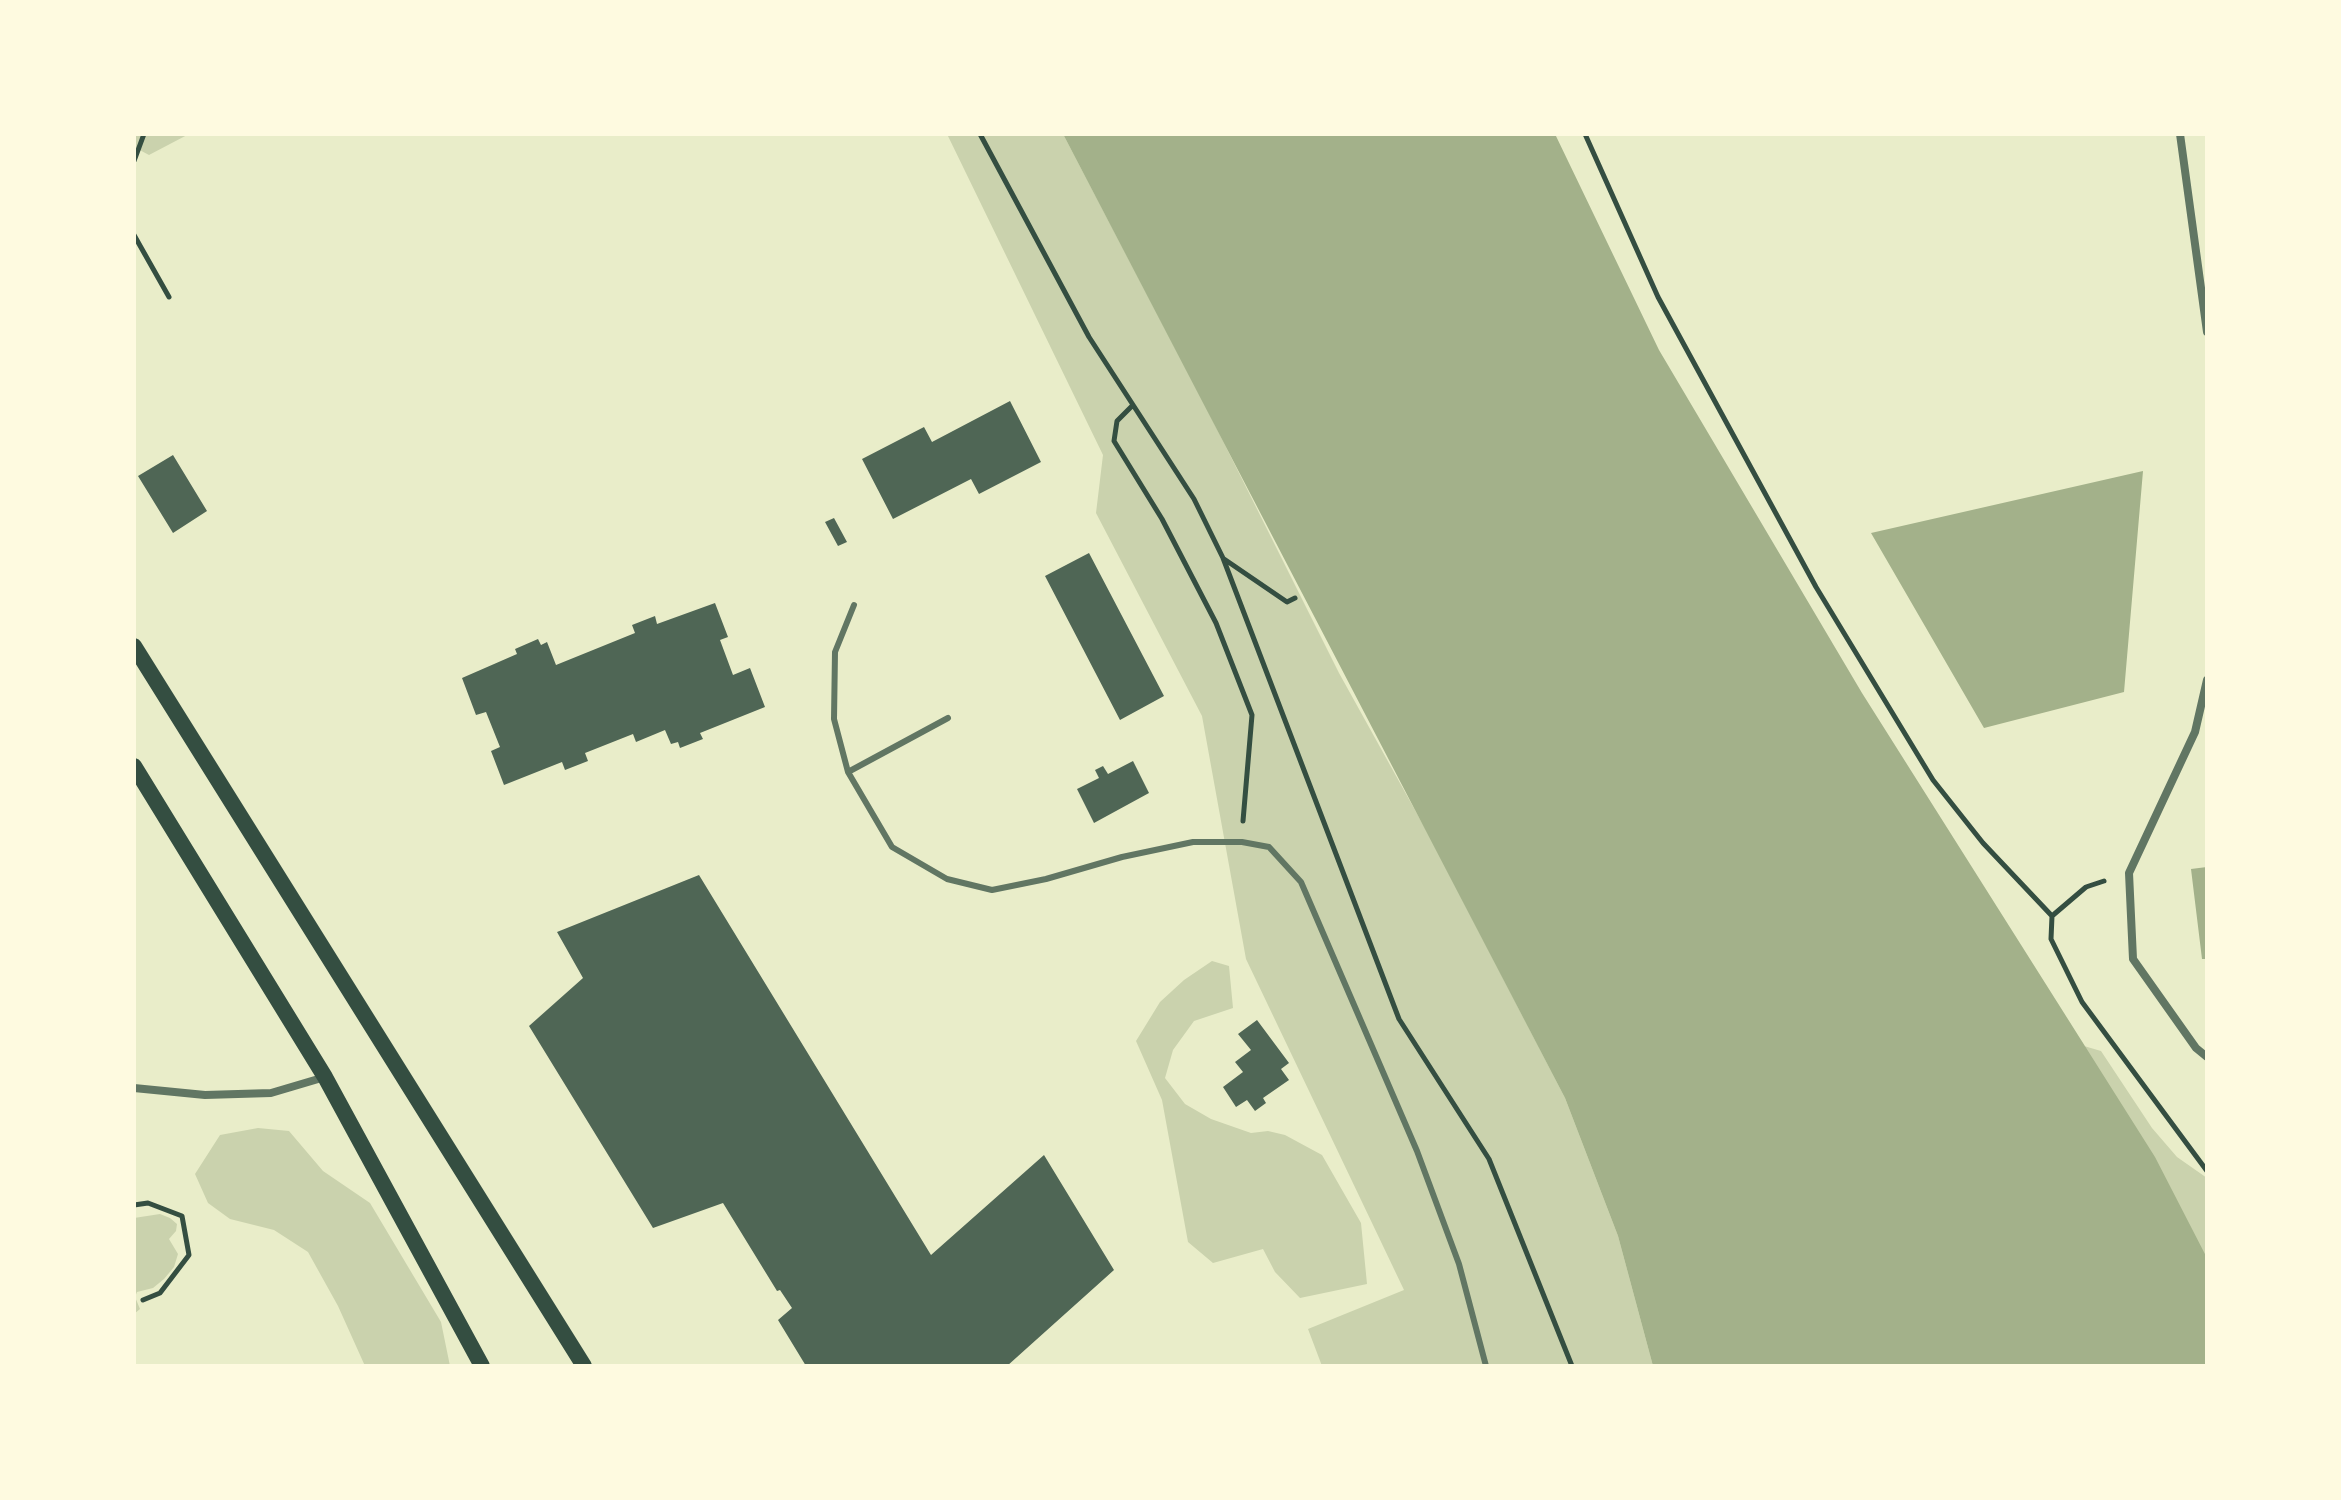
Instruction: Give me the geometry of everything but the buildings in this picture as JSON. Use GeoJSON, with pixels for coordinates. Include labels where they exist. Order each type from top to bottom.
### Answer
{"type":"FeatureCollection","features":[{"type":"Feature","properties":{"kind":"main road"},"geometry":{"type":"LineString","coordinates":[[134,646],[584,1366]]}},
{"type":"Feature","properties":{"kind":"main road"},"geometry":{"type":"LineString","coordinates":[[134,766],[325,1077],[482,1366]]}},
{"type":"Feature","properties":{"kind":"street"},"geometry":{"type":"LineString","coordinates":[[2180,134],[2207,332]]}},
{"type":"Feature","properties":{"kind":"street"},"geometry":{"type":"LineString","coordinates":[[2207,680],[2195,732],[2129,873],[2133,959],[2196,1048],[2207,1057]]}},
{"type":"Feature","properties":{"kind":"street"},"geometry":{"type":"LineString","coordinates":[[134,1088],[205,1095],[271,1093],[325,1077]]}},
{"type":"Feature","properties":{"kind":"lane"},"geometry":{"type":"LineString","coordinates":[[854,605],[835,652],[834,719],[848,772],[892,847],[947,879],[992,890],[1193,842],[1242,842],[1269,847],[1301,882],[1417,1151],[1459,1264],[1486,1366]]}},
{"type":"Feature","properties":{"kind":"lane"},"geometry":{"type":"LineString","coordinates":[[848,772],[948,718]]}},
{"type":"Feature","properties":{"kind":"path"},"geometry":{"type":"LineString","coordinates":[[134,161],[144,134]]}},
{"type":"Feature","properties":{"kind":"path"},"geometry":{"type":"LineString","coordinates":[[980,134],[1089,337],[1194,499],[1223,558],[1399,1019],[1489,1159],[1572,1366]]}},
{"type":"Feature","properties":{"kind":"path"},"geometry":{"type":"LineString","coordinates":[[1585,134],[1658,297],[1816,587],[1933,780],[1983,843],[2052,916],[2051,939],[2082,1002],[2207,1171]]}},
{"type":"Feature","properties":{"kind":"path"},"geometry":{"type":"LineString","coordinates":[[134,235],[169,297]]}},
{"type":"Feature","properties":{"kind":"path"},"geometry":{"type":"LineString","coordinates":[[1132,406],[1117,421],[1114,441],[1162,519],[1216,623],[1252,715],[1242,842]]}},
{"type":"Feature","properties":{"kind":"path"},"geometry":{"type":"LineString","coordinates":[[1223,558],[1287,602],[1295,598]]}},
{"type":"Feature","properties":{"kind":"path"},"geometry":{"type":"LineString","coordinates":[[2052,916],[2086,887],[2129,873]]}},
{"type":"Feature","properties":{"kind":"path"},"geometry":{"type":"LineString","coordinates":[[134,1205],[148,1203],[182,1216],[189,1255],[160,1293],[143,1300]]}},
{"type":"Feature","properties":{"kind":"shaded area"},"geometry":{"type":"Polygon","coordinates":[[[134,134],[189,134],[149,155],[134,147],[134,134]]]}},
{"type":"Feature","properties":{"kind":"shaded area"},"geometry":{"type":"Polygon","coordinates":[[[947,134],[1063,134],[1205,405],[1339,673],[1431,839],[1565,1098],[1618,1236],[1653,1366],[1322,1366],[1308,1329],[1404,1290],[1246,959],[1202,716],[1096,513],[1103,455],[947,134]]]}},
{"type":"Feature","properties":{"kind":"shaded area"},"geometry":{"type":"Polygon","coordinates":[[[1063,134],[1555,134],[1659,350],[1862,693],[2155,1157],[2207,1258],[2207,1366],[1653,1366],[1618,1236],[1565,1098],[1063,134]]]}},
{"type":"Feature","properties":{"kind":"shaded area"},"geometry":{"type":"Polygon","coordinates":[[[2143,471],[2124,692],[1984,728],[1871,533],[2143,471]]]}},
{"type":"Feature","properties":{"kind":"shaded area"},"geometry":{"type":"Polygon","coordinates":[[[2207,867],[2207,959],[2202,959],[2191,869],[2207,867]]]}},
{"type":"Feature","properties":{"kind":"shaded area"},"geometry":{"type":"Polygon","coordinates":[[[1212,961],[1229,966],[1233,1008],[1194,1021],[1173,1050],[1165,1078],[1185,1104],[1211,1119],[1251,1133],[1268,1131],[1285,1135],[1322,1155],[1361,1223],[1367,1284],[1300,1298],[1275,1272],[1263,1249],[1213,1263],[1188,1242],[1162,1100],[1136,1041],[1160,1002],[1184,980],[1212,961]]]}},
{"type":"Feature","properties":{"kind":"shaded area"},"geometry":{"type":"Polygon","coordinates":[[[2067,1041],[2101,1051],[2152,1128],[2177,1157],[2207,1178],[2207,1264],[2067,1041]]]}},
{"type":"Feature","properties":{"kind":"shaded area"},"geometry":{"type":"Polygon","coordinates":[[[258,1128],[289,1131],[323,1171],[370,1203],[441,1322],[450,1366],[365,1366],[338,1306],[308,1252],[274,1230],[230,1219],[208,1203],[195,1174],[220,1135],[258,1128]]]}},
{"type":"Feature","properties":{"kind":"shaded area"},"geometry":{"type":"Polygon","coordinates":[[[160,1214],[177,1224],[176,1231],[169,1239],[178,1254],[174,1267],[164,1279],[153,1288],[137,1292],[135,1297],[140,1309],[134,1314],[134,1218],[160,1214]]]}}]}
